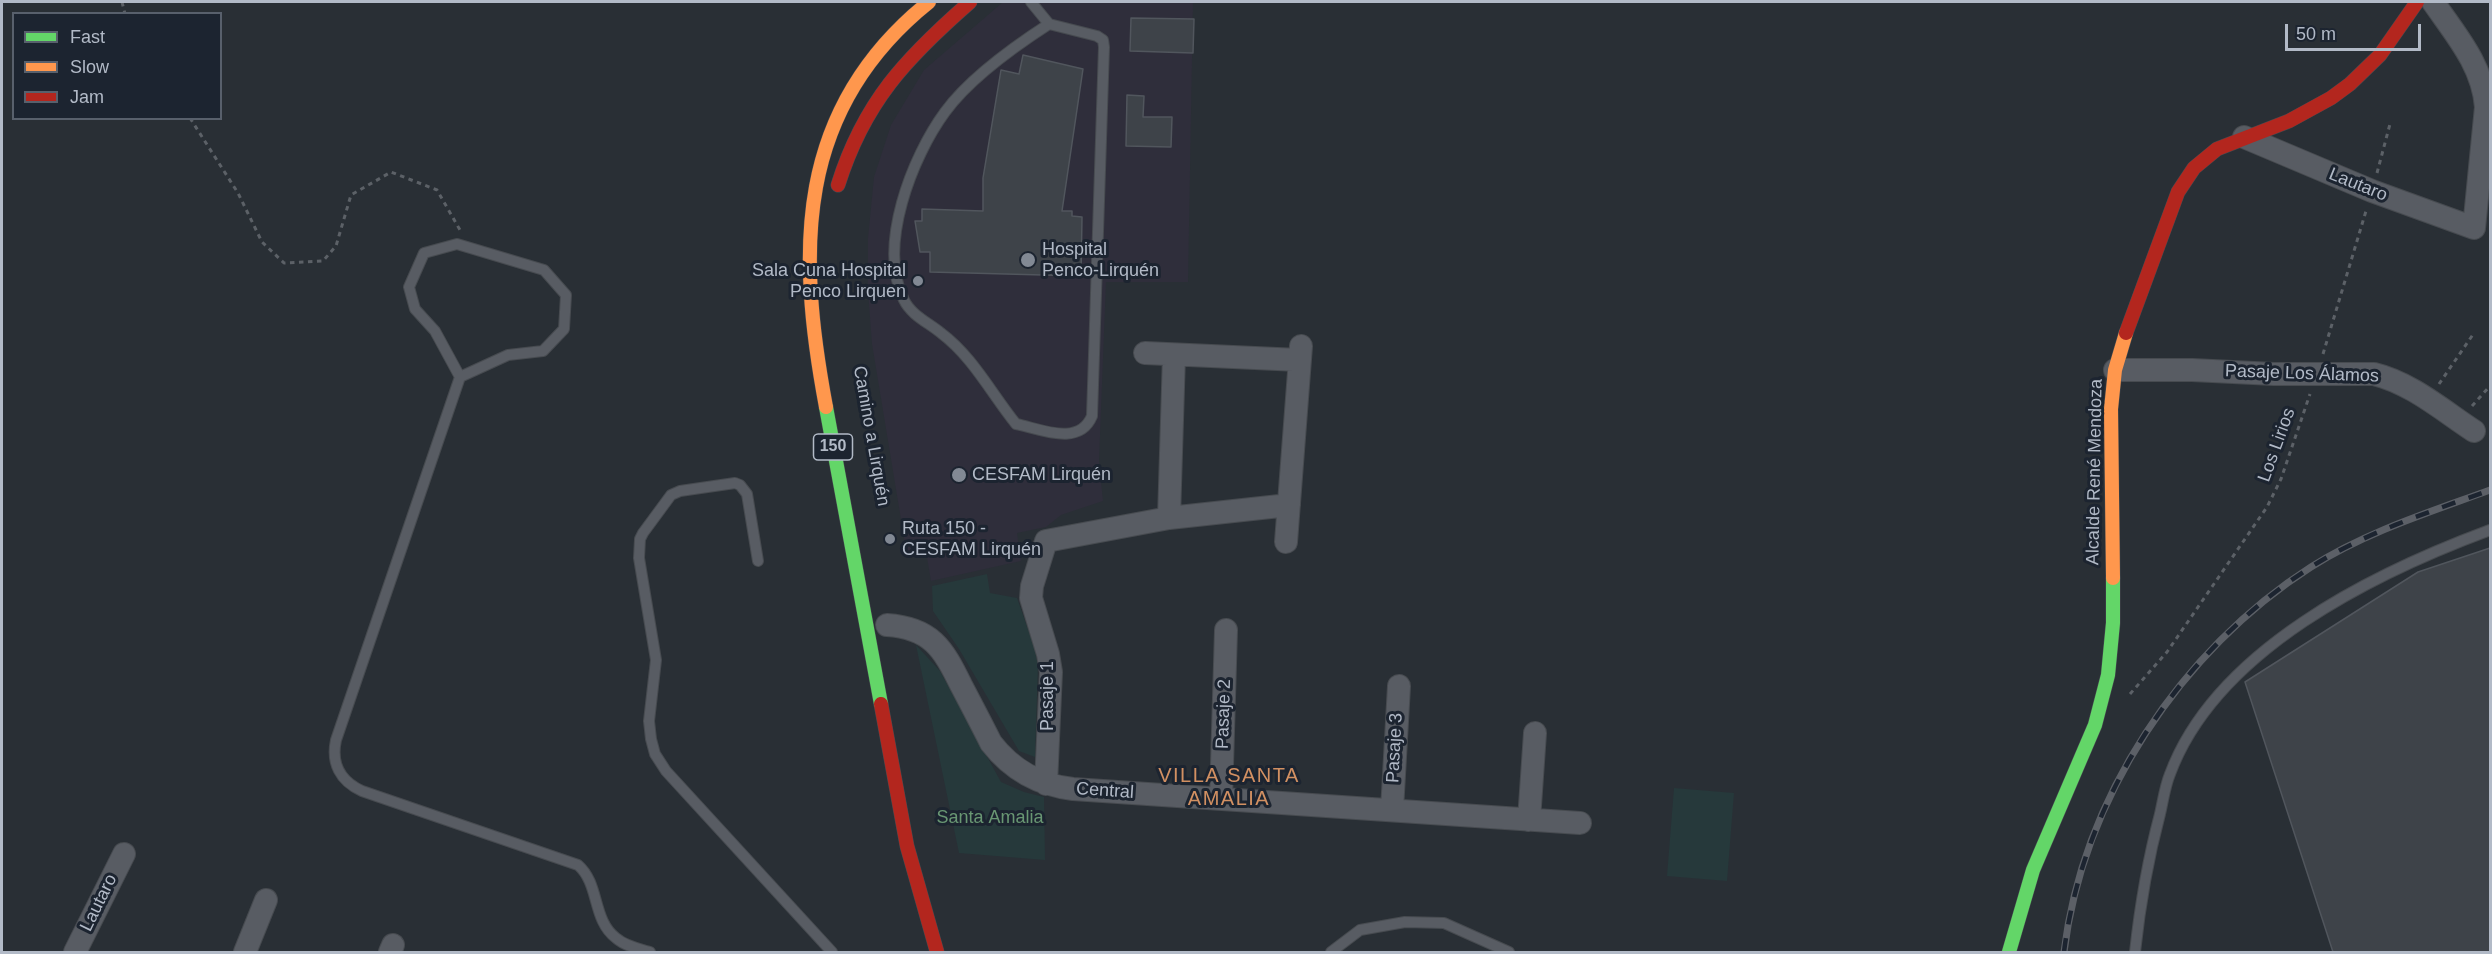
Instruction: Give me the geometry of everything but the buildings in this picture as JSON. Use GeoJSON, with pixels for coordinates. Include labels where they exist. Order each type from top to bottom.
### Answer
{"type":"FeatureCollection","features":[{"type":"Feature","properties":{"kind":"main road","name":"150"},"geometry":{"type":"LineString","coordinates":[[929,2],[895,31],[877,52],[846,98],[824,152],[817,180],[808,237],[807,262],[814,340],[907,846],[931,921],[937,952]]}},
{"type":"Feature","properties":{"kind":"main road"},"geometry":{"type":"LineString","coordinates":[[833,203],[851,145],[875,100],[907,59],[970,2]]}},
{"type":"Feature","properties":{"kind":"main road","name":"Alcalde René Mendoza"},"geometry":{"type":"LineString","coordinates":[[2009,952],[2033,870],[2095,725],[2108,675],[2112,631],[2111,421],[2115,370],[2123,340],[2178,192],[2205,158],[2230,142],[2267,130],[2304,114],[2350,84],[2380,55],[2417,2]]}},
{"type":"Feature","properties":{"kind":"main road","name":"150"},"geometry":{"type":"LineString","coordinates":[[930,874],[931,921]]}},
{"type":"Feature","properties":{"kind":"street"},"geometry":{"type":"LineString","coordinates":[[2433,2],[2471,57],[2482,81],[2486,107],[2486,159]]}},
{"type":"Feature","properties":{"kind":"street","name":"Lautaro"},"geometry":{"type":"LineString","coordinates":[[2244,137],[2372,191],[2474,228],[2486,159]]}},
{"type":"Feature","properties":{"kind":"street"},"geometry":{"type":"LineString","coordinates":[[1145,353],[1174,355],[1300,353],[1286,542]]}},
{"type":"Feature","properties":{"kind":"street"},"geometry":{"type":"LineString","coordinates":[[1174,355],[1169,518],[1289,505]]}},
{"type":"Feature","properties":{"kind":"street","name":"Pasaje Los Álamos"},"geometry":{"type":"LineString","coordinates":[[2115,370],[2361,373],[2381,376],[2399,382],[2466,426]]}},
{"type":"Feature","properties":{"kind":"street","name":"Pasaje 1"},"geometry":{"type":"LineString","coordinates":[[1046,784],[1051,672],[1048,654],[1031,598],[1032,586],[1046,541],[1054,537],[1169,518]]}},
{"type":"Feature","properties":{"kind":"street","name":"Central"},"geometry":{"type":"LineString","coordinates":[[887,625],[914,629],[935,642],[949,659],[995,748],[1021,772],[1046,784],[1073,789],[1580,823]]}},
{"type":"Feature","properties":{"kind":"street","name":"Pasaje 2"},"geometry":{"type":"LineString","coordinates":[[1221,799],[1226,630]]}},
{"type":"Feature","properties":{"kind":"street","name":"Pasaje 3"},"geometry":{"type":"LineString","coordinates":[[1392,810],[1399,686]]}},
{"type":"Feature","properties":{"kind":"street"},"geometry":{"type":"LineString","coordinates":[[1529,820],[1535,733]]}},
{"type":"Feature","properties":{"kind":"street","name":"Lautaro"},"geometry":{"type":"LineString","coordinates":[[75,952],[124,854]]}},
{"type":"Feature","properties":{"kind":"street"},"geometry":{"type":"LineString","coordinates":[[245,952],[266,900]]}},
{"type":"Feature","properties":{"kind":"lane"},"geometry":{"type":"LineString","coordinates":[[1031,2],[1049,24],[1097,36],[1103,40],[1104,47],[1092,416],[1083,430],[1073,435],[1016,424],[977,370],[954,343],[904,302],[895,275],[896,236],[904,195],[934,130],[946,111],[988,69],[1022,41],[1049,24]]}},
{"type":"Feature","properties":{"kind":"lane"},"geometry":{"type":"LineString","coordinates":[[460,377],[435,331],[415,309],[409,286],[424,253],[457,244],[544,270],[566,295],[564,329],[543,351],[508,355],[460,377],[336,740],[336,764],[345,780],[362,791],[578,865],[589,877],[600,915],[609,932],[624,944],[650,952]]}},
{"type":"Feature","properties":{"kind":"lane"},"geometry":{"type":"LineString","coordinates":[[758,561],[747,494],[740,485],[735,483],[675,492],[667,499],[643,532],[639,558],[656,660],[649,721],[651,739],[655,754],[666,771],[832,952]]}},
{"type":"Feature","properties":{"kind":"lane"},"geometry":{"type":"LineString","coordinates":[[2135,952],[2152,843],[2169,774],[2203,711],[2246,667],[2306,619],[2361,588],[2490,530]]}},
{"type":"Feature","properties":{"kind":"lane"},"geometry":{"type":"LineString","coordinates":[[922,946],[931,921]]}},
{"type":"Feature","properties":{"kind":"lane"},"geometry":{"type":"LineString","coordinates":[[1331,952],[1360,930],[1405,922],[1444,923],[1509,952]]}},
{"type":"Feature","properties":{"kind":"path"},"geometry":{"type":"LineString","coordinates":[[191,120],[238,193],[262,242],[284,263],[323,261],[336,246],[351,195],[391,172],[437,190],[461,232],[457,244]]}},
{"type":"Feature","properties":{"kind":"path","name":"Los Lirios"},"geometry":{"type":"LineString","coordinates":[[2129,695],[2174,642],[2275,494],[2317,374],[2390,124]]}},
{"type":"Feature","properties":{"kind":"path"},"geometry":{"type":"LineString","coordinates":[[2427,400],[2474,333]]}},
{"type":"Feature","properties":{"kind":"path"},"geometry":{"type":"LineString","coordinates":[[2466,426],[2490,386]]}},
{"type":"Feature","properties":{"kind":"shaded area","name":"Hospital Penco-Lirquén"},"geometry":{"type":"Polygon","coordinates":[[[1003,2],[1193,2],[1188,282],[1106,282],[1099,461],[1103,501],[1061,515],[1046,527],[1017,533],[1021,561],[931,581],[926,552],[907,556],[872,344],[868,291],[868,238],[874,177],[891,125],[924,70],[1003,2]]]}},
{"type":"Feature","properties":{"kind":"green space"},"geometry":{"type":"Polygon","coordinates":[[[987,574],[990,593],[1017,598],[1034,646],[1038,666],[1035,757],[1019,751],[959,649],[933,611],[932,586],[987,574]]]}},
{"type":"Feature","properties":{"kind":"green space","name":"Santa Amalia"},"geometry":{"type":"Polygon","coordinates":[[[916,645],[940,671],[1001,782],[1024,792],[1044,797],[1045,860],[959,853],[916,645]]]}},
{"type":"Feature","properties":{"kind":"green space"},"geometry":{"type":"Polygon","coordinates":[[[1674,788],[1734,793],[1727,881],[1667,876],[1674,788]]]}},
{"type":"Feature","properties":{"kind":"railway"},"geometry":{"type":"LineString","coordinates":[[2064,952],[2075,895],[2092,839],[2116,784],[2146,733],[2181,685],[2220,641],[2264,601],[2311,567],[2332,555],[2399,524],[2490,490]]}},
{"type":"Feature","properties":{"kind":"traffic: fast"},"geometry":{"type":"LineString","coordinates":[[826,407],[881,704]]}},
{"type":"Feature","properties":{"kind":"traffic: fast"},"geometry":{"type":"LineString","coordinates":[[2009,952],[2033,870],[2095,725],[2108,675],[2113,623],[2113,578]]}},
{"type":"Feature","properties":{"kind":"traffic: slow"},"geometry":{"type":"LineString","coordinates":[[826,407],[811,294],[810,239],[816,187],[829,137],[852,89],[885,44],[929,2]]}},
{"type":"Feature","properties":{"kind":"traffic: slow"},"geometry":{"type":"LineString","coordinates":[[2113,578],[2111,409],[2115,370],[2126,333]]}},
{"type":"Feature","properties":{"kind":"traffic: jam"},"geometry":{"type":"LineString","coordinates":[[838,185],[861,129],[874,105],[907,63],[970,2]]}},
{"type":"Feature","properties":{"kind":"traffic: jam"},"geometry":{"type":"LineString","coordinates":[[2126,333],[2178,192],[2194,168],[2217,149],[2289,121],[2331,98],[2350,84],[2380,55],[2417,2]]}},
{"type":"Feature","properties":{"kind":"traffic: jam"},"geometry":{"type":"LineString","coordinates":[[881,704],[907,846],[937,952]]}},
{"type":"Feature","properties":{"kind":"place","name":"Hospital Penco-Lirquén"},"geometry":{"type":"Point","coordinates":[1028,260]}},
{"type":"Feature","properties":{"kind":"place","name":"Sala Cuna Hospital Penco Lirquen"},"geometry":{"type":"Point","coordinates":[918,281]}},
{"type":"Feature","properties":{"kind":"place","name":"CESFAM Lirquén"},"geometry":{"type":"Point","coordinates":[959,475]}},
{"type":"Feature","properties":{"kind":"place","name":"Ruta 150 - CESFAM Lirquén"},"geometry":{"type":"Point","coordinates":[890,539]}},
{"type":"Feature","properties":{"kind":"district","name":"VILLA SANTA AMALIA"},"geometry":{"type":"Point","coordinates":[1229,788]}}]}
